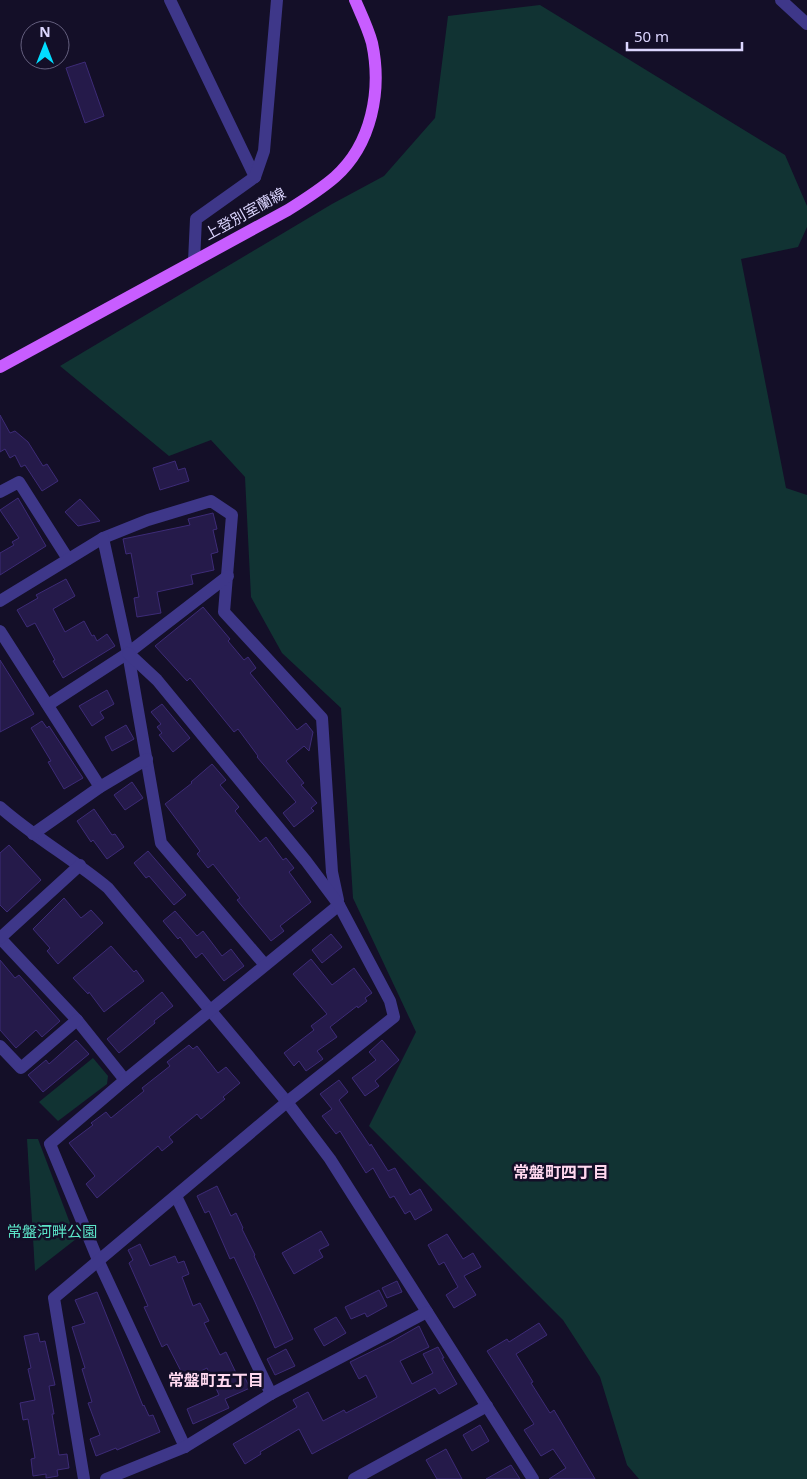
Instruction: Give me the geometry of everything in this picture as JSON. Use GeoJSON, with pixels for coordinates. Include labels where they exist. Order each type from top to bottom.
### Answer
{"type":"FeatureCollection","features":[{"type":"Feature","properties":{"kind":"main road","name":"上登別室蘭線"},"geometry":{"type":"LineString","coordinates":[[0,367],[288,210],[317,192],[336,176],[353,156],[362,140],[375,98],[376,69],[371,41],[355,0]]}},
{"type":"Feature","properties":{"kind":"street"},"geometry":{"type":"LineString","coordinates":[[170,0],[255,177]]}},
{"type":"Feature","properties":{"kind":"street"},"geometry":{"type":"LineString","coordinates":[[194,261],[196,219],[255,177],[264,150],[277,0]]}},
{"type":"Feature","properties":{"kind":"street"},"geometry":{"type":"LineString","coordinates":[[781,0],[807,24]]}},
{"type":"Feature","properties":{"kind":"street"},"geometry":{"type":"LineString","coordinates":[[0,492],[19,482],[68,559]]}},
{"type":"Feature","properties":{"kind":"street"},"geometry":{"type":"LineString","coordinates":[[0,601],[103,538],[148,520],[211,501],[232,515],[224,612],[322,718],[332,872],[339,905]]}},
{"type":"Feature","properties":{"kind":"street"},"geometry":{"type":"LineString","coordinates":[[103,538],[128,653],[161,843],[265,965]]}},
{"type":"Feature","properties":{"kind":"street"},"geometry":{"type":"LineString","coordinates":[[48,705],[128,653],[228,576]]}},
{"type":"Feature","properties":{"kind":"street"},"geometry":{"type":"LineString","coordinates":[[0,631],[100,787]]}},
{"type":"Feature","properties":{"kind":"street"},"geometry":{"type":"LineString","coordinates":[[84,1479],[54,1298],[287,1102],[394,1017],[390,1001],[339,905],[306,861],[157,680],[128,653]]}},
{"type":"Feature","properties":{"kind":"street"},"geometry":{"type":"LineString","coordinates":[[33,834],[100,787],[147,759]]}},
{"type":"Feature","properties":{"kind":"street"},"geometry":{"type":"LineString","coordinates":[[0,807],[33,834],[80,865],[108,888],[287,1102],[330,1159],[533,1479]]}},
{"type":"Feature","properties":{"kind":"street"},"geometry":{"type":"LineString","coordinates":[[80,865],[0,938],[77,1020],[125,1080]]}},
{"type":"Feature","properties":{"kind":"street"},"geometry":{"type":"LineString","coordinates":[[185,1448],[98,1260],[50,1144],[125,1080],[339,905]]}},
{"type":"Feature","properties":{"kind":"street"},"geometry":{"type":"LineString","coordinates":[[0,1046],[21,1068],[77,1020]]}},
{"type":"Feature","properties":{"kind":"street"},"geometry":{"type":"LineString","coordinates":[[176,1196],[271,1394]]}},
{"type":"Feature","properties":{"kind":"street"},"geometry":{"type":"LineString","coordinates":[[106,1479],[185,1448],[271,1394],[427,1312]]}},
{"type":"Feature","properties":{"kind":"street"},"geometry":{"type":"LineString","coordinates":[[354,1479],[487,1406]]}},
{"type":"Feature","properties":{"kind":"green space"},"geometry":{"type":"Polygon","coordinates":[[[540,5],[785,155],[807,206],[807,227],[798,247],[741,259],[786,488],[807,495],[807,1479],[639,1479],[627,1465],[600,1377],[563,1320],[369,1126],[416,1032],[353,898],[341,708],[282,653],[251,597],[245,477],[211,440],[169,456],[60,366],[332,204],[384,176],[435,118],[448,16],[540,5]]]}},
{"type":"Feature","properties":{"kind":"green space"},"geometry":{"type":"Polygon","coordinates":[[[93,1058],[108,1076],[107,1084],[58,1121],[39,1102],[93,1058]]]}},
{"type":"Feature","properties":{"kind":"green space","name":"常盤河畔公園"},"geometry":{"type":"Polygon","coordinates":[[[27,1139],[38,1139],[76,1239],[35,1271],[27,1139]]]}},
{"type":"Feature","properties":{"kind":"building"},"geometry":{"type":"Polygon","coordinates":[[[85,62],[104,116],[85,123],[67,70],[70,70],[70,67],[85,62]]]}},
{"type":"Feature","properties":{"kind":"building"},"geometry":{"type":"Polygon","coordinates":[[[0,415],[10,433],[15,431],[28,442],[43,466],[47,464],[58,481],[42,491],[25,465],[21,467],[15,455],[10,458],[5,449],[0,452],[0,415]]]}},
{"type":"Feature","properties":{"kind":"building"},"geometry":{"type":"Polygon","coordinates":[[[175,461],[178,470],[185,468],[189,481],[160,490],[153,468],[175,461]]]}},
{"type":"Feature","properties":{"kind":"building"},"geometry":{"type":"Polygon","coordinates":[[[18,498],[46,546],[0,575],[0,553],[14,545],[12,542],[19,538],[0,510],[18,498]]]}},
{"type":"Feature","properties":{"kind":"building"},"geometry":{"type":"Polygon","coordinates":[[[80,499],[100,521],[78,526],[65,512],[80,499]]]}},
{"type":"Feature","properties":{"kind":"building"},"geometry":{"type":"Polygon","coordinates":[[[213,513],[217,529],[213,530],[218,552],[211,554],[214,570],[191,575],[193,584],[157,592],[161,613],[137,617],[134,598],[139,597],[131,553],[126,554],[123,539],[190,525],[188,519],[213,513]]]}},
{"type":"Feature","properties":{"kind":"building"},"geometry":{"type":"Polygon","coordinates":[[[66,579],[75,596],[53,609],[65,632],[84,621],[97,641],[107,634],[115,646],[63,678],[35,623],[27,627],[17,610],[38,598],[36,595],[66,579]]]}},
{"type":"Feature","properties":{"kind":"building"},"geometry":{"type":"Polygon","coordinates":[[[203,607],[230,639],[228,641],[244,660],[248,657],[256,668],[250,673],[297,730],[306,723],[313,732],[309,751],[304,746],[286,761],[304,783],[301,785],[317,803],[311,808],[314,811],[294,827],[283,813],[296,802],[257,757],[238,729],[234,732],[190,678],[187,681],[155,646],[203,607]]]}},
{"type":"Feature","properties":{"kind":"building"},"geometry":{"type":"Polygon","coordinates":[[[0,660],[34,714],[0,732],[0,660]]]}},
{"type":"Feature","properties":{"kind":"building"},"geometry":{"type":"Polygon","coordinates":[[[107,690],[114,704],[100,712],[104,718],[92,726],[79,706],[107,690]]]}},
{"type":"Feature","properties":{"kind":"building"},"geometry":{"type":"Polygon","coordinates":[[[162,704],[190,738],[173,752],[159,735],[162,733],[157,727],[161,724],[151,712],[162,704]]]}},
{"type":"Feature","properties":{"kind":"building"},"geometry":{"type":"Polygon","coordinates":[[[42,721],[47,728],[49,726],[83,778],[64,789],[48,762],[51,761],[31,728],[42,721]]]}},
{"type":"Feature","properties":{"kind":"building"},"geometry":{"type":"Polygon","coordinates":[[[126,725],[134,739],[112,751],[105,737],[126,725]]]}},
{"type":"Feature","properties":{"kind":"building"},"geometry":{"type":"Polygon","coordinates":[[[212,764],[226,780],[220,785],[239,807],[235,811],[260,842],[266,837],[283,860],[286,858],[294,868],[289,872],[311,902],[280,926],[284,931],[271,941],[237,900],[240,898],[213,864],[208,868],[197,854],[200,851],[165,804],[192,783],[212,764]]]}},
{"type":"Feature","properties":{"kind":"building"},"geometry":{"type":"Polygon","coordinates":[[[132,782],[143,798],[125,810],[114,795],[132,782]]]}},
{"type":"Feature","properties":{"kind":"building"},"geometry":{"type":"Polygon","coordinates":[[[94,809],[112,835],[115,834],[124,847],[107,859],[93,840],[91,842],[77,821],[94,809]]]}},
{"type":"Feature","properties":{"kind":"building"},"geometry":{"type":"Polygon","coordinates":[[[9,845],[41,880],[7,912],[0,905],[0,853],[9,845]]]}},
{"type":"Feature","properties":{"kind":"building"},"geometry":{"type":"Polygon","coordinates":[[[148,851],[186,895],[174,905],[149,876],[146,878],[134,863],[148,851]]]}},
{"type":"Feature","properties":{"kind":"building"},"geometry":{"type":"Polygon","coordinates":[[[64,898],[81,918],[91,910],[103,923],[58,964],[47,951],[50,948],[33,929],[64,898]]]}},
{"type":"Feature","properties":{"kind":"building"},"geometry":{"type":"Polygon","coordinates":[[[175,911],[197,936],[203,931],[222,956],[231,949],[244,966],[224,981],[202,953],[196,958],[180,937],[178,939],[163,921],[175,911]]]}},
{"type":"Feature","properties":{"kind":"building"},"geometry":{"type":"Polygon","coordinates":[[[331,934],[342,947],[322,963],[312,950],[331,934]]]}},
{"type":"Feature","properties":{"kind":"building"},"geometry":{"type":"Polygon","coordinates":[[[111,946],[134,972],[136,970],[144,981],[104,1012],[89,992],[88,994],[73,978],[111,946]]]}},
{"type":"Feature","properties":{"kind":"building"},"geometry":{"type":"Polygon","coordinates":[[[311,959],[332,985],[354,968],[372,993],[365,998],[367,1001],[358,1008],[357,1006],[330,1027],[337,1037],[317,1051],[323,1059],[306,1071],[299,1061],[294,1066],[284,1053],[314,1030],[311,1026],[327,1014],[293,974],[311,959]]]}},
{"type":"Feature","properties":{"kind":"building"},"geometry":{"type":"Polygon","coordinates":[[[0,960],[15,978],[19,975],[60,1021],[42,1037],[36,1030],[16,1048],[0,1030],[0,960]]]}},
{"type":"Feature","properties":{"kind":"building"},"geometry":{"type":"Polygon","coordinates":[[[162,992],[173,1006],[119,1053],[107,1039],[162,992]]]}},
{"type":"Feature","properties":{"kind":"building"},"geometry":{"type":"Polygon","coordinates":[[[76,1040],[89,1054],[43,1092],[28,1075],[46,1060],[49,1064],[76,1040]]]}},
{"type":"Feature","properties":{"kind":"building"},"geometry":{"type":"Polygon","coordinates":[[[382,1040],[399,1060],[375,1081],[379,1086],[365,1096],[352,1078],[376,1060],[369,1052],[382,1040]]]}},
{"type":"Feature","properties":{"kind":"building"},"geometry":{"type":"Polygon","coordinates":[[[189,1045],[193,1049],[197,1046],[218,1073],[226,1067],[240,1083],[223,1097],[225,1099],[201,1119],[197,1114],[169,1137],[173,1142],[162,1151],[158,1146],[97,1198],[86,1184],[95,1176],[69,1143],[93,1125],[91,1123],[106,1112],[111,1118],[144,1091],[142,1088],[170,1066],[167,1062],[189,1045]]]}},
{"type":"Feature","properties":{"kind":"building"},"geometry":{"type":"Polygon","coordinates":[[[339,1080],[348,1092],[339,1100],[370,1146],[371,1144],[388,1171],[395,1168],[410,1195],[420,1189],[432,1210],[415,1220],[410,1211],[405,1214],[394,1196],[390,1198],[373,1168],[366,1173],[340,1131],[336,1134],[322,1116],[332,1109],[320,1094],[339,1080]]]}},
{"type":"Feature","properties":{"kind":"building"},"geometry":{"type":"Polygon","coordinates":[[[217,1186],[231,1216],[236,1213],[293,1339],[275,1348],[234,1257],[230,1259],[209,1211],[205,1213],[197,1196],[217,1186]]]}},
{"type":"Feature","properties":{"kind":"building"},"geometry":{"type":"Polygon","coordinates":[[[321,1231],[329,1245],[319,1250],[323,1257],[294,1274],[282,1253],[321,1231]]]}},
{"type":"Feature","properties":{"kind":"building"},"geometry":{"type":"Polygon","coordinates":[[[447,1234],[463,1259],[473,1253],[481,1267],[464,1276],[476,1295],[454,1308],[446,1295],[458,1287],[444,1262],[439,1265],[428,1245],[447,1234]]]}},
{"type":"Feature","properties":{"kind":"building"},"geometry":{"type":"Polygon","coordinates":[[[140,1244],[150,1266],[175,1256],[178,1263],[184,1261],[189,1274],[182,1277],[193,1306],[200,1303],[209,1321],[204,1323],[220,1355],[226,1352],[238,1377],[243,1374],[250,1388],[225,1399],[229,1408],[193,1424],[187,1409],[219,1395],[207,1368],[185,1379],[167,1344],[162,1347],[144,1307],[148,1306],[129,1263],[133,1260],[128,1250],[140,1244]]]}},
{"type":"Feature","properties":{"kind":"building"},"geometry":{"type":"Polygon","coordinates":[[[397,1281],[402,1292],[387,1298],[382,1288],[397,1281]]]}},
{"type":"Feature","properties":{"kind":"building"},"geometry":{"type":"Polygon","coordinates":[[[379,1290],[387,1306],[367,1317],[365,1313],[351,1319],[345,1307],[379,1290]]]}},
{"type":"Feature","properties":{"kind":"building"},"geometry":{"type":"Polygon","coordinates":[[[97,1292],[143,1406],[149,1416],[153,1415],[160,1432],[117,1450],[116,1448],[96,1456],[90,1439],[100,1435],[88,1403],[92,1402],[82,1369],[85,1368],[72,1327],[85,1323],[75,1300],[97,1292]]]}},
{"type":"Feature","properties":{"kind":"building"},"geometry":{"type":"Polygon","coordinates":[[[336,1317],[346,1333],[324,1346],[314,1329],[336,1317]]]}},
{"type":"Feature","properties":{"kind":"building"},"geometry":{"type":"Polygon","coordinates":[[[539,1323],[547,1335],[516,1354],[533,1382],[531,1383],[550,1413],[554,1410],[595,1479],[549,1479],[566,1468],[553,1449],[541,1456],[524,1430],[534,1424],[487,1351],[507,1339],[509,1342],[539,1323]]]}},
{"type":"Feature","properties":{"kind":"building"},"geometry":{"type":"Polygon","coordinates":[[[419,1326],[429,1347],[400,1361],[412,1384],[433,1373],[423,1354],[438,1347],[457,1384],[439,1394],[435,1388],[312,1454],[299,1429],[260,1452],[261,1454],[245,1464],[233,1444],[297,1407],[293,1400],[308,1392],[323,1421],[344,1410],[346,1413],[377,1397],[366,1375],[359,1379],[350,1362],[419,1326]]]}},
{"type":"Feature","properties":{"kind":"building"},"geometry":{"type":"Polygon","coordinates":[[[38,1333],[40,1342],[45,1341],[55,1385],[49,1386],[59,1455],[67,1454],[69,1468],[57,1470],[58,1476],[46,1478],[46,1474],[33,1476],[31,1459],[35,1458],[28,1419],[23,1420],[20,1403],[35,1400],[28,1369],[31,1368],[24,1336],[38,1333]]]}},
{"type":"Feature","properties":{"kind":"building"},"geometry":{"type":"Polygon","coordinates":[[[286,1349],[295,1366],[275,1375],[267,1359],[286,1349]]]}},
{"type":"Feature","properties":{"kind":"building"},"geometry":{"type":"Polygon","coordinates":[[[480,1425],[489,1441],[472,1451],[463,1435],[480,1425]]]}},
{"type":"Feature","properties":{"kind":"building"},"geometry":{"type":"Polygon","coordinates":[[[446,1449],[462,1479],[437,1479],[426,1460],[446,1449]]]}},
{"type":"Feature","properties":{"kind":"building"},"geometry":{"type":"Polygon","coordinates":[[[511,1465],[520,1479],[486,1479],[511,1465]]]}},
{"type":"Feature","properties":{"kind":"district","name":"常盤町四丁目"},"geometry":{"type":"Point","coordinates":[561,1172]}},
{"type":"Feature","properties":{"kind":"district","name":"常盤町五丁目"},"geometry":{"type":"Point","coordinates":[216,1380]}}]}
